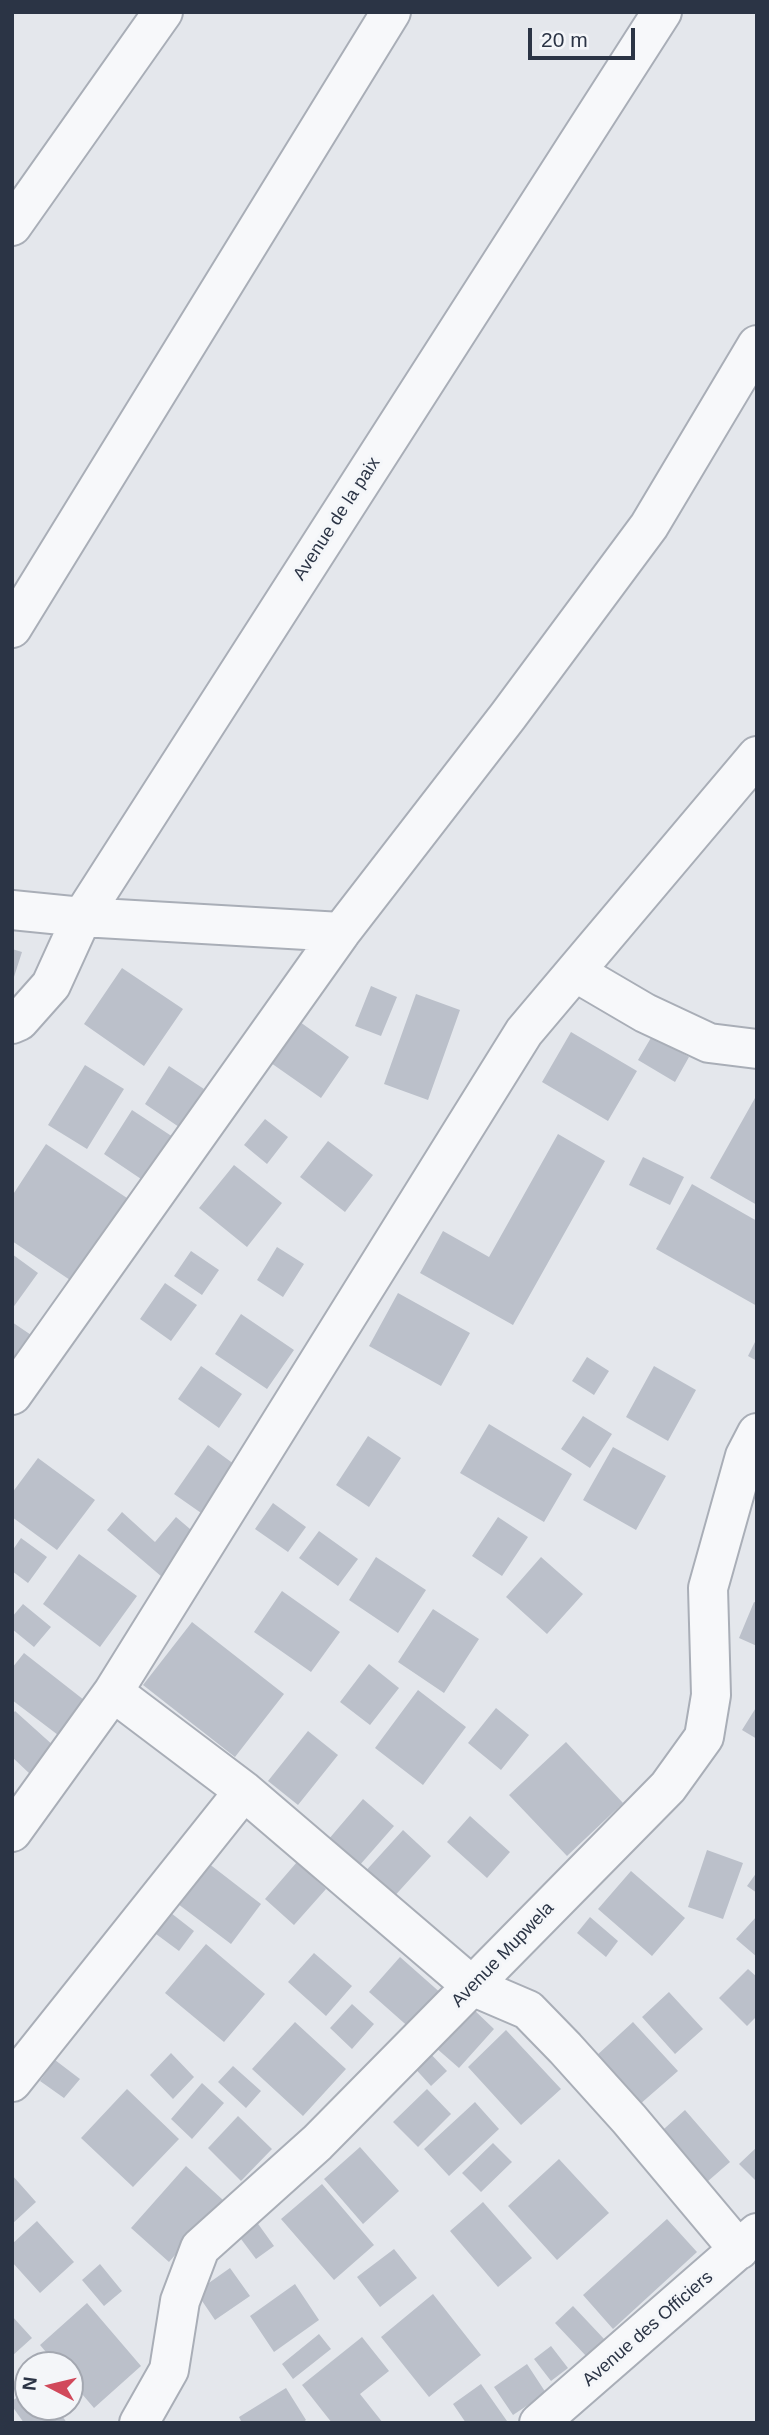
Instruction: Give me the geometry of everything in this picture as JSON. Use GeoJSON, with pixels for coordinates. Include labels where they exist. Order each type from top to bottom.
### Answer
{"type":"FeatureCollection","features":[{"type":"Feature","properties":{"kind":"street"},"geometry":{"type":"LineString","coordinates":[[12,226],[163,12]]}},
{"type":"Feature","properties":{"kind":"street"},"geometry":{"type":"LineString","coordinates":[[12,628],[391,12]]}},
{"type":"Feature","properties":{"kind":"street","name":"Avenue de la paix"},"geometry":{"type":"LineString","coordinates":[[12,1024],[19,1021],[51,985],[82,917],[662,12]]}},
{"type":"Feature","properties":{"kind":"street"},"geometry":{"type":"LineString","coordinates":[[12,1395],[341,932],[508,716],[649,526],[757,345]]}},
{"type":"Feature","properties":{"kind":"street"},"geometry":{"type":"LineString","coordinates":[[12,1832],[113,1692],[523,1032],[757,756]]}},
{"type":"Feature","properties":{"kind":"street"},"geometry":{"type":"LineString","coordinates":[[12,910],[82,917],[341,932]]}},
{"type":"Feature","properties":{"kind":"street"},"geometry":{"type":"LineString","coordinates":[[575,972],[645,1013],[709,1043],[757,1049]]}},
{"type":"Feature","properties":{"kind":"street","name":"Avenue Mupwela"},"geometry":{"type":"LineString","coordinates":[[139,2423],[169,2370],[180,2301],[200,2249],[317,2143],[668,1787],[704,1737],[711,1695],[708,1588],[746,1456],[757,1433]]}},
{"type":"Feature","properties":{"kind":"street"},"geometry":{"type":"LineString","coordinates":[[113,1692],[244,1791],[472,1986],[528,2010],[748,2242]]}},
{"type":"Feature","properties":{"kind":"street"},"geometry":{"type":"LineString","coordinates":[[12,2082],[244,1791]]}},
{"type":"Feature","properties":{"kind":"street","name":"Avenue des Officiers"},"geometry":{"type":"LineString","coordinates":[[539,2423],[748,2242]]}},
{"type":"Feature","properties":{"kind":"building"},"geometry":{"type":"Polygon","coordinates":[[[12,949],[22,952],[13,980],[12,979],[12,949]]]}},
{"type":"Feature","properties":{"kind":"building"},"geometry":{"type":"Polygon","coordinates":[[[122,968],[183,1009],[144,1066],[84,1024],[122,968]]]}},
{"type":"Feature","properties":{"kind":"building"},"geometry":{"type":"Polygon","coordinates":[[[371,986],[397,997],[381,1036],[355,1026],[371,986]]]}},
{"type":"Feature","properties":{"kind":"building"},"geometry":{"type":"Polygon","coordinates":[[[416,994],[460,1010],[428,1100],[384,1084],[416,994]]]}},
{"type":"Feature","properties":{"kind":"building"},"geometry":{"type":"Polygon","coordinates":[[[300,1022],[349,1057],[321,1098],[271,1063],[300,1022]]]}},
{"type":"Feature","properties":{"kind":"building"},"geometry":{"type":"Polygon","coordinates":[[[571,1032],[637,1071],[608,1121],[542,1082],[571,1032]]]}},
{"type":"Feature","properties":{"kind":"building"},"geometry":{"type":"Polygon","coordinates":[[[652,1036],[689,1057],[675,1082],[638,1060],[652,1036]]]}},
{"type":"Feature","properties":{"kind":"building"},"geometry":{"type":"Polygon","coordinates":[[[85,1065],[124,1089],[87,1149],[48,1125],[85,1065]]]}},
{"type":"Feature","properties":{"kind":"building"},"geometry":{"type":"Polygon","coordinates":[[[169,1066],[204,1089],[179,1127],[145,1104],[169,1066]]]}},
{"type":"Feature","properties":{"kind":"building"},"geometry":{"type":"Polygon","coordinates":[[[755,1098],[757,1099],[757,1205],[710,1178],[755,1098]]]}},
{"type":"Feature","properties":{"kind":"building"},"geometry":{"type":"Polygon","coordinates":[[[132,1110],[173,1137],[144,1181],[104,1154],[132,1110]]]}},
{"type":"Feature","properties":{"kind":"building"},"geometry":{"type":"Polygon","coordinates":[[[265,1119],[288,1137],[267,1164],[244,1145],[265,1119]]]}},
{"type":"Feature","properties":{"kind":"building"},"geometry":{"type":"Polygon","coordinates":[[[558,1134],[605,1161],[513,1325],[420,1273],[443,1231],[489,1257],[558,1134]]]}},
{"type":"Feature","properties":{"kind":"building"},"geometry":{"type":"Polygon","coordinates":[[[328,1141],[373,1175],[345,1212],[300,1177],[328,1141]]]}},
{"type":"Feature","properties":{"kind":"building"},"geometry":{"type":"Polygon","coordinates":[[[46,1144],[127,1198],[73,1282],[12,1241],[12,1196],[46,1144]]]}},
{"type":"Feature","properties":{"kind":"building"},"geometry":{"type":"Polygon","coordinates":[[[643,1157],[684,1177],[670,1205],[629,1185],[643,1157]]]}},
{"type":"Feature","properties":{"kind":"building"},"geometry":{"type":"Polygon","coordinates":[[[234,1165],[282,1203],[247,1247],[199,1208],[234,1165]]]}},
{"type":"Feature","properties":{"kind":"building"},"geometry":{"type":"Polygon","coordinates":[[[692,1184],[757,1221],[757,1306],[656,1249],[692,1184]]]}},
{"type":"Feature","properties":{"kind":"building"},"geometry":{"type":"Polygon","coordinates":[[[277,1247],[304,1264],[283,1297],[257,1280],[277,1247]]]}},
{"type":"Feature","properties":{"kind":"building"},"geometry":{"type":"Polygon","coordinates":[[[191,1251],[219,1270],[202,1295],[174,1276],[191,1251]]]}},
{"type":"Feature","properties":{"kind":"building"},"geometry":{"type":"Polygon","coordinates":[[[12,1254],[38,1273],[12,1309],[12,1254]]]}},
{"type":"Feature","properties":{"kind":"building"},"geometry":{"type":"Polygon","coordinates":[[[165,1283],[197,1305],[171,1341],[140,1319],[165,1283]]]}},
{"type":"Feature","properties":{"kind":"building"},"geometry":{"type":"Polygon","coordinates":[[[398,1293],[470,1333],[441,1386],[369,1346],[398,1293]]]}},
{"type":"Feature","properties":{"kind":"building"},"geometry":{"type":"Polygon","coordinates":[[[241,1314],[294,1350],[267,1389],[215,1354],[241,1314]]]}},
{"type":"Feature","properties":{"kind":"building"},"geometry":{"type":"Polygon","coordinates":[[[12,1322],[37,1339],[12,1364],[12,1322]]]}},
{"type":"Feature","properties":{"kind":"building"},"geometry":{"type":"Polygon","coordinates":[[[757,1338],[757,1361],[748,1356],[757,1338]]]}},
{"type":"Feature","properties":{"kind":"building"},"geometry":{"type":"Polygon","coordinates":[[[587,1357],[609,1371],[594,1395],[572,1381],[587,1357]]]}},
{"type":"Feature","properties":{"kind":"building"},"geometry":{"type":"Polygon","coordinates":[[[201,1366],[242,1394],[219,1428],[178,1399],[201,1366]]]}},
{"type":"Feature","properties":{"kind":"building"},"geometry":{"type":"Polygon","coordinates":[[[654,1366],[696,1390],[668,1441],[626,1417],[654,1366]]]}},
{"type":"Feature","properties":{"kind":"building"},"geometry":{"type":"Polygon","coordinates":[[[583,1416],[612,1434],[590,1468],[561,1449],[583,1416]]]}},
{"type":"Feature","properties":{"kind":"building"},"geometry":{"type":"Polygon","coordinates":[[[489,1424],[572,1474],[544,1522],[460,1473],[489,1424]]]}},
{"type":"Feature","properties":{"kind":"building"},"geometry":{"type":"Polygon","coordinates":[[[368,1436],[401,1458],[369,1507],[336,1485],[368,1436]]]}},
{"type":"Feature","properties":{"kind":"building"},"geometry":{"type":"Polygon","coordinates":[[[208,1445],[238,1467],[204,1515],[174,1494],[208,1445]]]}},
{"type":"Feature","properties":{"kind":"building"},"geometry":{"type":"Polygon","coordinates":[[[613,1447],[666,1476],[636,1530],[583,1500],[613,1447]]]}},
{"type":"Feature","properties":{"kind":"building"},"geometry":{"type":"Polygon","coordinates":[[[38,1458],[95,1500],[57,1550],[12,1517],[12,1493],[38,1458]]]}},
{"type":"Feature","properties":{"kind":"building"},"geometry":{"type":"Polygon","coordinates":[[[273,1503],[306,1527],[288,1552],[255,1529],[273,1503]]]}},
{"type":"Feature","properties":{"kind":"building"},"geometry":{"type":"Polygon","coordinates":[[[122,1512],[155,1542],[176,1517],[197,1535],[162,1577],[107,1530],[122,1512]]]}},
{"type":"Feature","properties":{"kind":"building"},"geometry":{"type":"Polygon","coordinates":[[[498,1517],[528,1537],[502,1576],[472,1556],[498,1517]]]}},
{"type":"Feature","properties":{"kind":"building"},"geometry":{"type":"Polygon","coordinates":[[[319,1531],[358,1559],[338,1586],[299,1558],[319,1531]]]}},
{"type":"Feature","properties":{"kind":"building"},"geometry":{"type":"Polygon","coordinates":[[[21,1538],[47,1557],[28,1583],[12,1571],[12,1551],[21,1538]]]}},
{"type":"Feature","properties":{"kind":"building"},"geometry":{"type":"Polygon","coordinates":[[[79,1554],[137,1596],[100,1647],[43,1604],[79,1554]]]}},
{"type":"Feature","properties":{"kind":"building"},"geometry":{"type":"Polygon","coordinates":[[[376,1557],[426,1590],[398,1633],[349,1600],[376,1557]]]}},
{"type":"Feature","properties":{"kind":"building"},"geometry":{"type":"Polygon","coordinates":[[[541,1557],[583,1594],[547,1634],[506,1597],[541,1557]]]}},
{"type":"Feature","properties":{"kind":"building"},"geometry":{"type":"Polygon","coordinates":[[[282,1591],[340,1632],[311,1672],[254,1632],[282,1591]]]}},
{"type":"Feature","properties":{"kind":"building"},"geometry":{"type":"Polygon","coordinates":[[[754,1602],[757,1603],[757,1646],[739,1638],[754,1602]]]}},
{"type":"Feature","properties":{"kind":"building"},"geometry":{"type":"Polygon","coordinates":[[[23,1604],[51,1627],[34,1647],[12,1629],[12,1617],[23,1604]]]}},
{"type":"Feature","properties":{"kind":"building"},"geometry":{"type":"Polygon","coordinates":[[[433,1609],[479,1639],[444,1693],[398,1662],[433,1609]]]}},
{"type":"Feature","properties":{"kind":"building"},"geometry":{"type":"Polygon","coordinates":[[[192,1622],[284,1694],[235,1757],[143,1685],[192,1622]]]}},
{"type":"Feature","properties":{"kind":"building"},"geometry":{"type":"Polygon","coordinates":[[[24,1653],[84,1700],[58,1735],[12,1700],[12,1668],[24,1653]]]}},
{"type":"Feature","properties":{"kind":"building"},"geometry":{"type":"Polygon","coordinates":[[[369,1664],[399,1688],[370,1725],[340,1702],[369,1664]]]}},
{"type":"Feature","properties":{"kind":"building"},"geometry":{"type":"Polygon","coordinates":[[[418,1690],[466,1727],[423,1785],[375,1748],[418,1690]]]}},
{"type":"Feature","properties":{"kind":"building"},"geometry":{"type":"Polygon","coordinates":[[[757,1706],[757,1739],[742,1730],[757,1706]]]}},
{"type":"Feature","properties":{"kind":"building"},"geometry":{"type":"Polygon","coordinates":[[[496,1708],[529,1735],[501,1770],[468,1743],[496,1708]]]}},
{"type":"Feature","properties":{"kind":"building"},"geometry":{"type":"Polygon","coordinates":[[[15,1711],[55,1747],[30,1774],[12,1757],[12,1715],[15,1711]]]}},
{"type":"Feature","properties":{"kind":"building"},"geometry":{"type":"Polygon","coordinates":[[[308,1731],[338,1755],[298,1805],[268,1781],[308,1731]]]}},
{"type":"Feature","properties":{"kind":"building"},"geometry":{"type":"Polygon","coordinates":[[[566,1742],[623,1803],[567,1856],[509,1795],[566,1742]]]}},
{"type":"Feature","properties":{"kind":"building"},"geometry":{"type":"Polygon","coordinates":[[[363,1799],[394,1826],[359,1866],[328,1840],[363,1799]]]}},
{"type":"Feature","properties":{"kind":"building"},"geometry":{"type":"Polygon","coordinates":[[[470,1816],[510,1852],[487,1878],[447,1842],[470,1816]]]}},
{"type":"Feature","properties":{"kind":"building"},"geometry":{"type":"Polygon","coordinates":[[[403,1830],[431,1856],[390,1901],[362,1875],[403,1830]]]}},
{"type":"Feature","properties":{"kind":"building"},"geometry":{"type":"Polygon","coordinates":[[[707,1850],[743,1863],[723,1919],[688,1907],[707,1850]]]}},
{"type":"Feature","properties":{"kind":"building"},"geometry":{"type":"Polygon","coordinates":[[[297,1862],[326,1889],[294,1925],[265,1899],[297,1862]]]}},
{"type":"Feature","properties":{"kind":"building"},"geometry":{"type":"Polygon","coordinates":[[[208,1863],[261,1904],[231,1944],[178,1904],[208,1863]]]}},
{"type":"Feature","properties":{"kind":"building"},"geometry":{"type":"Polygon","coordinates":[[[631,1871],[685,1918],[652,1956],[598,1909],[631,1871]]]}},
{"type":"Feature","properties":{"kind":"building"},"geometry":{"type":"Polygon","coordinates":[[[757,1872],[757,1893],[747,1886],[757,1872]]]}},
{"type":"Feature","properties":{"kind":"building"},"geometry":{"type":"Polygon","coordinates":[[[171,1913],[194,1931],[179,1951],[156,1934],[171,1913]]]}},
{"type":"Feature","properties":{"kind":"building"},"geometry":{"type":"Polygon","coordinates":[[[757,1916],[757,1957],[736,1939],[757,1916]]]}},
{"type":"Feature","properties":{"kind":"building"},"geometry":{"type":"Polygon","coordinates":[[[590,1917],[618,1941],[606,1957],[577,1933],[590,1917]]]}},
{"type":"Feature","properties":{"kind":"building"},"geometry":{"type":"Polygon","coordinates":[[[206,1944],[265,1994],[224,2042],[165,1993],[206,1944]]]}},
{"type":"Feature","properties":{"kind":"building"},"geometry":{"type":"Polygon","coordinates":[[[314,1953],[352,1986],[326,2016],[288,1982],[314,1953]]]}},
{"type":"Feature","properties":{"kind":"building"},"geometry":{"type":"Polygon","coordinates":[[[400,1957],[443,1995],[412,2030],[369,1992],[400,1957]]]}},
{"type":"Feature","properties":{"kind":"building"},"geometry":{"type":"Polygon","coordinates":[[[748,1969],[757,1977],[757,2016],[747,2026],[719,1998],[748,1969]]]}},
{"type":"Feature","properties":{"kind":"building"},"geometry":{"type":"Polygon","coordinates":[[[669,1992],[703,2029],[675,2054],[642,2017],[669,1992]]]}},
{"type":"Feature","properties":{"kind":"building"},"geometry":{"type":"Polygon","coordinates":[[[352,2004],[374,2024],[352,2049],[330,2028],[352,2004]]]}},
{"type":"Feature","properties":{"kind":"building"},"geometry":{"type":"Polygon","coordinates":[[[471,2007],[494,2029],[459,2068],[435,2047],[471,2007]]]}},
{"type":"Feature","properties":{"kind":"building"},"geometry":{"type":"Polygon","coordinates":[[[295,2022],[346,2069],[303,2116],[252,2069],[295,2022]]]}},
{"type":"Feature","properties":{"kind":"building"},"geometry":{"type":"Polygon","coordinates":[[[633,2022],[678,2071],[639,2105],[595,2057],[633,2022]]]}},
{"type":"Feature","properties":{"kind":"building"},"geometry":{"type":"Polygon","coordinates":[[[506,2030],[561,2089],[521,2125],[468,2067],[506,2030]]]}},
{"type":"Feature","properties":{"kind":"building"},"geometry":{"type":"Polygon","coordinates":[[[426,2049],[447,2071],[431,2086],[411,2064],[426,2049]]]}},
{"type":"Feature","properties":{"kind":"building"},"geometry":{"type":"Polygon","coordinates":[[[171,2053],[194,2077],[173,2099],[150,2075],[171,2053]]]}},
{"type":"Feature","properties":{"kind":"building"},"geometry":{"type":"Polygon","coordinates":[[[55,2060],[80,2079],[64,2098],[40,2081],[55,2060]]]}},
{"type":"Feature","properties":{"kind":"building"},"geometry":{"type":"Polygon","coordinates":[[[233,2066],[261,2091],[246,2108],[218,2082],[233,2066]]]}},
{"type":"Feature","properties":{"kind":"building"},"geometry":{"type":"Polygon","coordinates":[[[202,2083],[224,2103],[192,2139],[171,2119],[202,2083]]]}},
{"type":"Feature","properties":{"kind":"building"},"geometry":{"type":"Polygon","coordinates":[[[127,2089],[179,2139],[133,2187],[81,2138],[127,2089]]]}},
{"type":"Feature","properties":{"kind":"building"},"geometry":{"type":"Polygon","coordinates":[[[427,2089],[451,2114],[418,2147],[393,2122],[427,2089]]]}},
{"type":"Feature","properties":{"kind":"building"},"geometry":{"type":"Polygon","coordinates":[[[475,2102],[499,2129],[449,2176],[424,2149],[475,2102]]]}},
{"type":"Feature","properties":{"kind":"building"},"geometry":{"type":"Polygon","coordinates":[[[685,2110],[730,2162],[700,2188],[655,2137],[685,2110]]]}},
{"type":"Feature","properties":{"kind":"building"},"geometry":{"type":"Polygon","coordinates":[[[238,2116],[272,2149],[241,2181],[208,2148],[238,2116]]]}},
{"type":"Feature","properties":{"kind":"building"},"geometry":{"type":"Polygon","coordinates":[[[493,2143],[512,2162],[481,2192],[462,2173],[493,2143]]]}},
{"type":"Feature","properties":{"kind":"building"},"geometry":{"type":"Polygon","coordinates":[[[360,2147],[399,2191],[363,2224],[324,2179],[360,2147]]]}},
{"type":"Feature","properties":{"kind":"building"},"geometry":{"type":"Polygon","coordinates":[[[757,2147],[757,2182],[739,2164],[757,2147]]]}},
{"type":"Feature","properties":{"kind":"building"},"geometry":{"type":"Polygon","coordinates":[[[559,2159],[609,2213],[557,2260],[508,2206],[559,2159]]]}},
{"type":"Feature","properties":{"kind":"building"},"geometry":{"type":"Polygon","coordinates":[[[186,2166],[223,2200],[169,2262],[131,2228],[186,2166]]]}},
{"type":"Feature","properties":{"kind":"building"},"geometry":{"type":"Polygon","coordinates":[[[12,2175],[36,2202],[12,2224],[12,2175]]]}},
{"type":"Feature","properties":{"kind":"building"},"geometry":{"type":"Polygon","coordinates":[[[322,2184],[374,2245],[334,2280],[281,2219],[322,2184]]]}},
{"type":"Feature","properties":{"kind":"building"},"geometry":{"type":"Polygon","coordinates":[[[483,2202],[532,2258],[498,2287],[450,2231],[483,2202]]]}},
{"type":"Feature","properties":{"kind":"building"},"geometry":{"type":"Polygon","coordinates":[[[667,2219],[697,2252],[613,2329],[583,2295],[667,2219]]]}},
{"type":"Feature","properties":{"kind":"building"},"geometry":{"type":"Polygon","coordinates":[[[37,2221],[74,2262],[40,2293],[12,2262],[12,2244],[37,2221]]]}},
{"type":"Feature","properties":{"kind":"building"},"geometry":{"type":"Polygon","coordinates":[[[256,2221],[274,2246],[256,2259],[238,2235],[256,2221]]]}},
{"type":"Feature","properties":{"kind":"building"},"geometry":{"type":"Polygon","coordinates":[[[394,2249],[417,2278],[380,2307],[357,2277],[394,2249]]]}},
{"type":"Feature","properties":{"kind":"building"},"geometry":{"type":"Polygon","coordinates":[[[100,2264],[122,2291],[104,2306],[82,2280],[100,2264]]]}},
{"type":"Feature","properties":{"kind":"building"},"geometry":{"type":"Polygon","coordinates":[[[230,2268],[250,2296],[215,2320],[196,2292],[230,2268]]]}},
{"type":"Feature","properties":{"kind":"building"},"geometry":{"type":"Polygon","coordinates":[[[295,2284],[319,2320],[274,2352],[250,2316],[295,2284]]]}},
{"type":"Feature","properties":{"kind":"building"},"geometry":{"type":"Polygon","coordinates":[[[433,2294],[481,2355],[429,2397],[381,2337],[433,2294]]]}},
{"type":"Feature","properties":{"kind":"building"},"geometry":{"type":"Polygon","coordinates":[[[87,2303],[141,2366],[94,2408],[84,2396],[84,2351],[45,2351],[40,2345],[87,2303]]]}},
{"type":"Feature","properties":{"kind":"building"},"geometry":{"type":"Polygon","coordinates":[[[573,2306],[605,2340],[587,2357],[555,2323],[573,2306]]]}},
{"type":"Feature","properties":{"kind":"building"},"geometry":{"type":"Polygon","coordinates":[[[12,2316],[32,2338],[14,2351],[12,2356],[12,2316]]]}},
{"type":"Feature","properties":{"kind":"building"},"geometry":{"type":"Polygon","coordinates":[[[319,2334],[331,2349],[293,2379],[282,2364],[319,2334]]]}},
{"type":"Feature","properties":{"kind":"building"},"geometry":{"type":"Polygon","coordinates":[[[362,2337],[389,2371],[360,2394],[383,2423],[332,2423],[302,2385],[362,2337]]]}},
{"type":"Feature","properties":{"kind":"building"},"geometry":{"type":"Polygon","coordinates":[[[551,2346],[568,2368],[551,2381],[534,2359],[551,2346]]]}},
{"type":"Feature","properties":{"kind":"building"},"geometry":{"type":"Polygon","coordinates":[[[527,2364],[546,2393],[513,2415],[494,2387],[527,2364]]]}},
{"type":"Feature","properties":{"kind":"building"},"geometry":{"type":"Polygon","coordinates":[[[481,2384],[507,2421],[504,2423],[466,2423],[453,2404],[481,2384]]]}},
{"type":"Feature","properties":{"kind":"building"},"geometry":{"type":"Polygon","coordinates":[[[286,2388],[306,2420],[302,2423],[242,2423],[239,2417],[286,2388]]]}},
{"type":"Feature","properties":{"kind":"building"},"geometry":{"type":"Polygon","coordinates":[[[23,2421],[67,2423],[24,2423],[23,2421]]]}}]}
